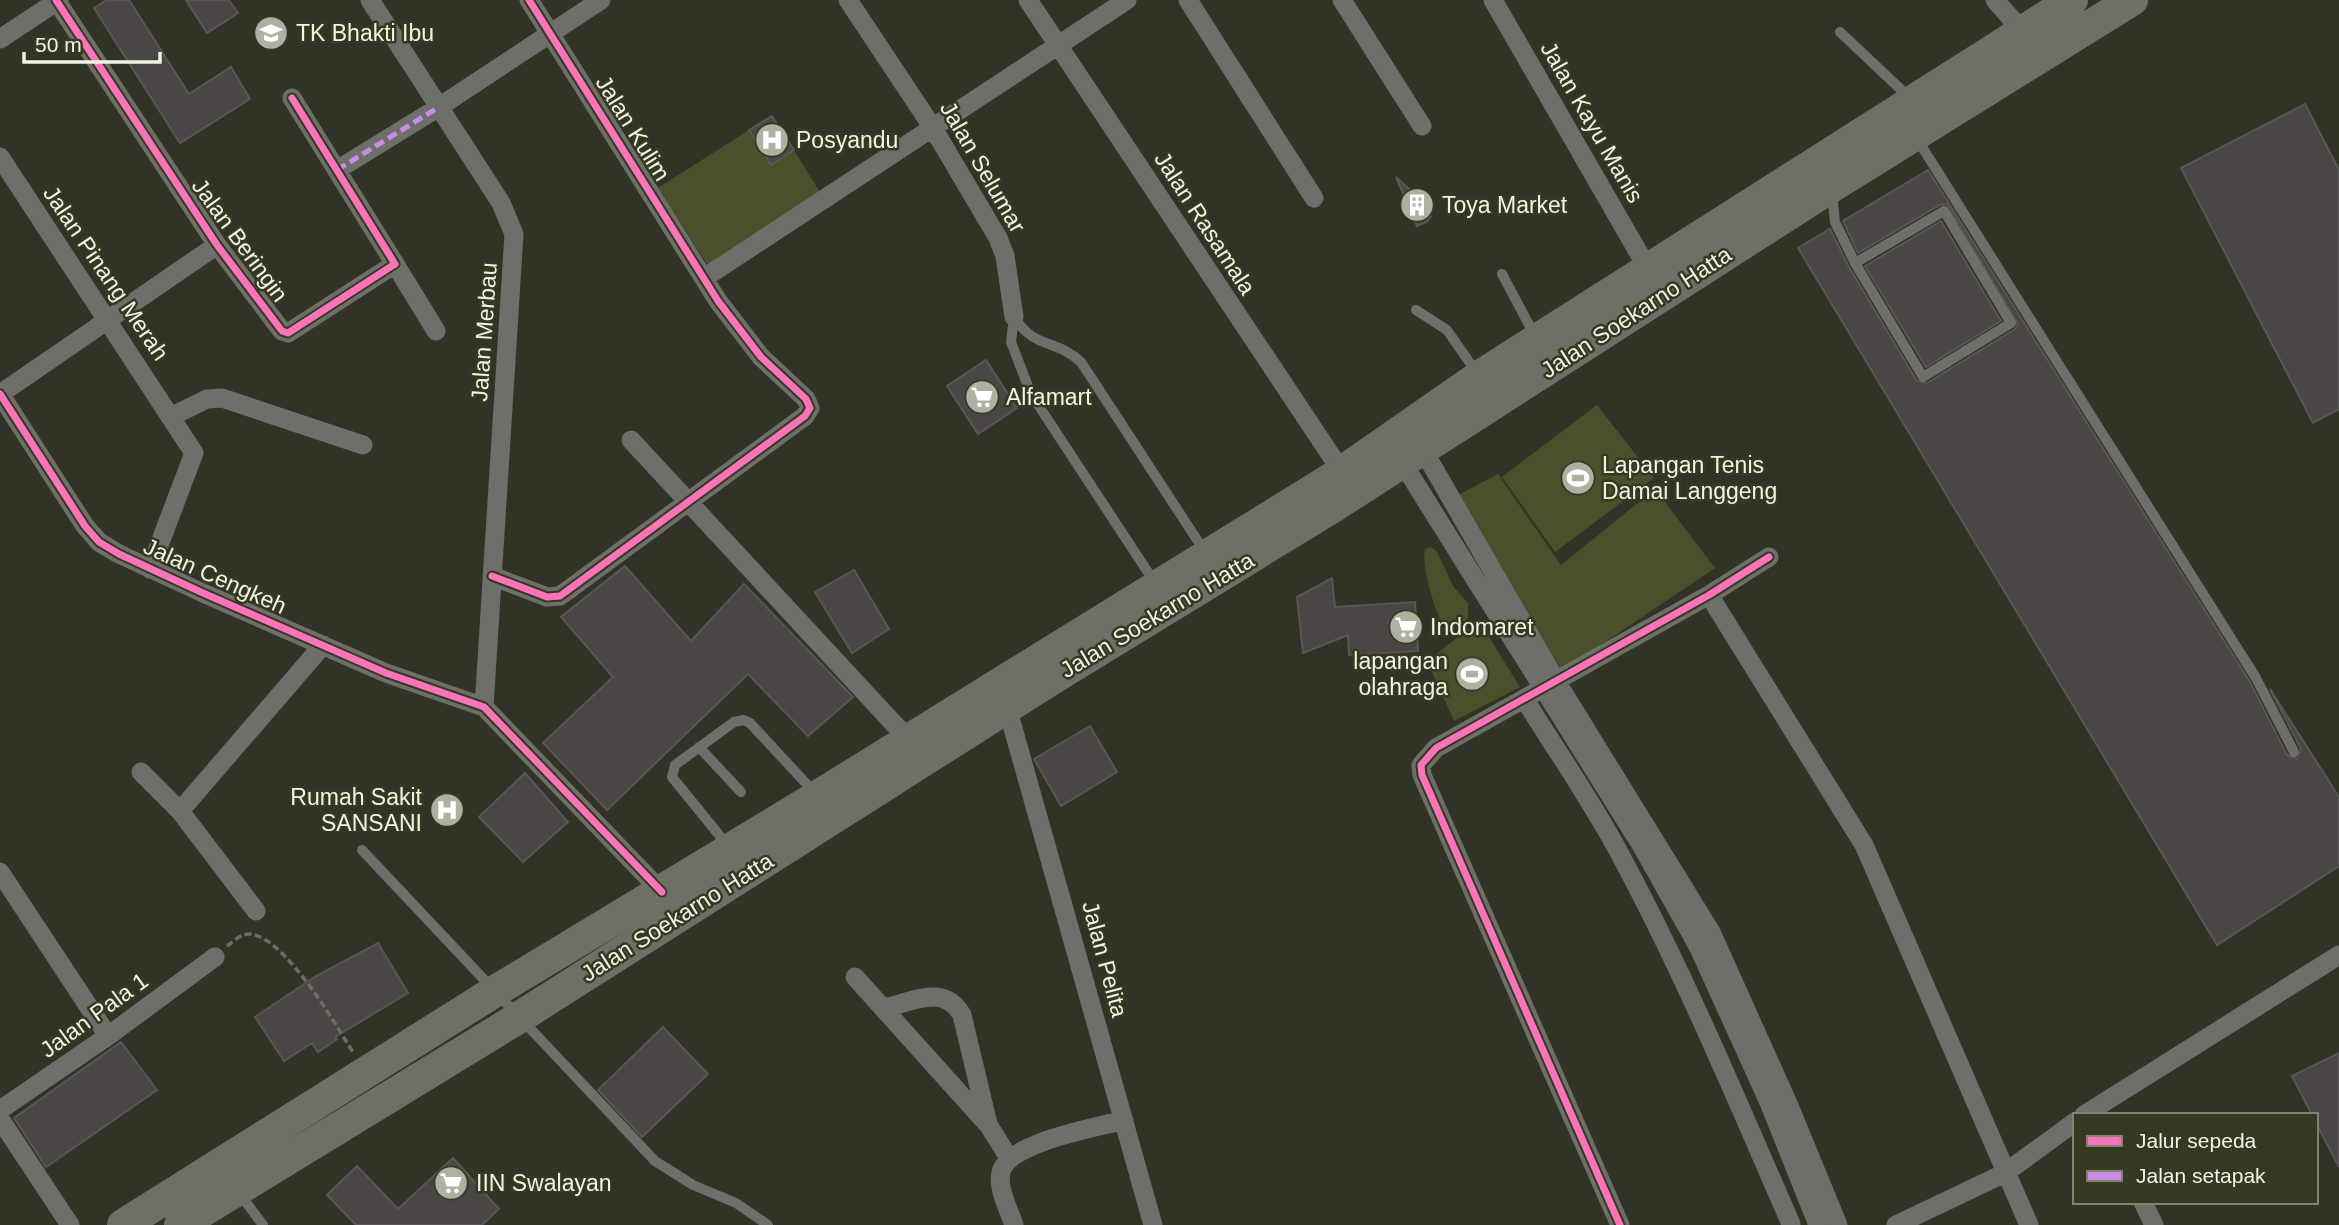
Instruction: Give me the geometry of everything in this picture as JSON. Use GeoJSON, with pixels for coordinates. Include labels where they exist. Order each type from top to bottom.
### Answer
{"type":"FeatureCollection","features":[{"type":"Feature","properties":{"kind":"main road","name":"Jalan Soekarno Hatta"},"geometry":{"type":"LineString","coordinates":[[123,1225],[497,990],[662,892],[1342,472],[1480,376],[2024,33],[2072,0]]}},
{"type":"Feature","properties":{"kind":"main road","name":"Jalan Soekarno Hatta"},"geometry":{"type":"LineString","coordinates":[[180,1225],[520,1017],[1007,707],[1412,455],[1831,187],[2132,0]]}},
{"type":"Feature","properties":{"kind":"main road"},"geometry":{"type":"LineString","coordinates":[[548,961],[565,988]]}},
{"type":"Feature","properties":{"kind":"street","name":"Jalan Merbau"},"geometry":{"type":"LineString","coordinates":[[370,0],[501,203],[514,234],[484,707]]}},
{"type":"Feature","properties":{"kind":"street","name":"Jalan Kulim"},"geometry":{"type":"LineString","coordinates":[[529,0],[704,278],[761,357],[806,399],[810,408],[805,416],[691,502]]}},
{"type":"Feature","properties":{"kind":"street"},"geometry":{"type":"LineString","coordinates":[[337,170],[439,107],[600,0]]}},
{"type":"Feature","properties":{"kind":"street","name":"Jalan Selumar"},"geometry":{"type":"LineString","coordinates":[[848,0],[933,128],[998,238],[1005,256],[1014,317]]}},
{"type":"Feature","properties":{"kind":"street","name":"Jalan Rasamala"},"geometry":{"type":"LineString","coordinates":[[1028,0],[1342,472]]}},
{"type":"Feature","properties":{"kind":"street"},"geometry":{"type":"LineString","coordinates":[[704,278],[1127,0]]}},
{"type":"Feature","properties":{"kind":"street"},"geometry":{"type":"LineString","coordinates":[[1188,0],[1314,198]]}},
{"type":"Feature","properties":{"kind":"street"},"geometry":{"type":"LineString","coordinates":[[1342,0],[1422,126]]}},
{"type":"Feature","properties":{"kind":"street","name":"Jalan Kayu Manis"},"geometry":{"type":"LineString","coordinates":[[1493,0],[1648,269]]}},
{"type":"Feature","properties":{"kind":"street"},"geometry":{"type":"LineString","coordinates":[[1995,0],[2024,33]]}},
{"type":"Feature","properties":{"kind":"street"},"geometry":{"type":"LineString","coordinates":[[0,39],[57,1]]}},
{"type":"Feature","properties":{"kind":"street","name":"Jalan Beringin"},"geometry":{"type":"LineString","coordinates":[[57,1],[217,246],[282,331],[288,332],[395,264]]}},
{"type":"Feature","properties":{"kind":"street"},"geometry":{"type":"LineString","coordinates":[[292,98],[436,331]]}},
{"type":"Feature","properties":{"kind":"street","name":"Jalan Pinang Merah"},"geometry":{"type":"LineString","coordinates":[[0,158],[191,446],[194,463],[150,569]]}},
{"type":"Feature","properties":{"kind":"street"},"geometry":{"type":"LineString","coordinates":[[0,394],[108,323],[217,246]]}},
{"type":"Feature","properties":{"kind":"street","name":"Jalan Cengkeh"},"geometry":{"type":"LineString","coordinates":[[0,394],[85,526],[99,542],[150,569],[386,673],[484,707]]}},
{"type":"Feature","properties":{"kind":"street"},"geometry":{"type":"LineString","coordinates":[[172,416],[207,399],[222,398],[363,445]]}},
{"type":"Feature","properties":{"kind":"street"},"geometry":{"type":"LineString","coordinates":[[631,440],[909,740]]}},
{"type":"Feature","properties":{"kind":"street"},"geometry":{"type":"LineString","coordinates":[[1412,455],[1648,845],[1711,932],[1790,1108],[1838,1225]]}},
{"type":"Feature","properties":{"kind":"street"},"geometry":{"type":"LineString","coordinates":[[492,576],[547,597],[560,596],[691,502]]}},
{"type":"Feature","properties":{"kind":"street"},"geometry":{"type":"LineString","coordinates":[[1620,1225],[1422,775],[1421,765],[1436,748],[1525,701],[1709,595],[1769,557]]}},
{"type":"Feature","properties":{"kind":"street"},"geometry":{"type":"LineString","coordinates":[[1709,595],[1864,845],[2029,1225]]}},
{"type":"Feature","properties":{"kind":"street"},"geometry":{"type":"LineString","coordinates":[[180,811],[323,645]]}},
{"type":"Feature","properties":{"kind":"street"},"geometry":{"type":"LineString","coordinates":[[1525,701],[1623,860],[1671,955],[1791,1223]]}},
{"type":"Feature","properties":{"kind":"street"},"geometry":{"type":"LineString","coordinates":[[484,707],[662,892]]}},
{"type":"Feature","properties":{"kind":"street","name":"Jalan Pelita"},"geometry":{"type":"LineString","coordinates":[[1007,707],[1153,1225]]}},
{"type":"Feature","properties":{"kind":"street"},"geometry":{"type":"LineString","coordinates":[[141,772],[180,811],[256,911]]}},
{"type":"Feature","properties":{"kind":"street"},"geometry":{"type":"LineString","coordinates":[[1623,860],[1648,845]]}},
{"type":"Feature","properties":{"kind":"street"},"geometry":{"type":"LineString","coordinates":[[1648,845],[1698,946],[1768,1100],[1818,1225]]}},
{"type":"Feature","properties":{"kind":"street"},"geometry":{"type":"LineString","coordinates":[[0,872],[108,1037]]}},
{"type":"Feature","properties":{"kind":"street"},"geometry":{"type":"LineString","coordinates":[[1671,955],[1698,946]]}},
{"type":"Feature","properties":{"kind":"street"},"geometry":{"type":"LineString","coordinates":[[2095,1111],[2339,956]]}},
{"type":"Feature","properties":{"kind":"street","name":"Jalan Pala 1"},"geometry":{"type":"LineString","coordinates":[[0,1110],[108,1037],[215,957]]}},
{"type":"Feature","properties":{"kind":"street"},"geometry":{"type":"LineString","coordinates":[[855,977],[989,1126],[1009,1158]]}},
{"type":"Feature","properties":{"kind":"street"},"geometry":{"type":"LineString","coordinates":[[885,1008],[935,996],[948,998],[956,1005],[962,1015],[989,1126]]}},
{"type":"Feature","properties":{"kind":"street"},"geometry":{"type":"LineString","coordinates":[[1742,1112],[1768,1100]]}},
{"type":"Feature","properties":{"kind":"street"},"geometry":{"type":"LineString","coordinates":[[0,1119],[70,1225]]}},
{"type":"Feature","properties":{"kind":"street"},"geometry":{"type":"LineString","coordinates":[[1014,1225],[1002,1188],[1001,1172],[1009,1158],[1024,1149],[1124,1121]]}},
{"type":"Feature","properties":{"kind":"street"},"geometry":{"type":"LineString","coordinates":[[1896,1225],[2005,1172],[2073,1123]]}},
{"type":"Feature","properties":{"kind":"street"},"geometry":{"type":"LineString","coordinates":[[2144,1204],[2154,1225]]}},
{"type":"Feature","properties":{"kind":"lane"},"geometry":{"type":"LineString","coordinates":[[1840,32],[1913,102]]}},
{"type":"Feature","properties":{"kind":"lane"},"geometry":{"type":"LineString","coordinates":[[1914,135],[2256,677],[2294,752]]}},
{"type":"Feature","properties":{"kind":"lane"},"geometry":{"type":"LineString","coordinates":[[1831,187],[1835,222],[1855,263],[1923,377],[2011,323],[1944,211],[1855,263]]}},
{"type":"Feature","properties":{"kind":"lane"},"geometry":{"type":"LineString","coordinates":[[1502,274],[1537,340]]}},
{"type":"Feature","properties":{"kind":"lane"},"geometry":{"type":"LineString","coordinates":[[1416,310],[1447,330],[1480,376]]}},
{"type":"Feature","properties":{"kind":"lane"},"geometry":{"type":"LineString","coordinates":[[1014,317],[1030,338],[1069,351],[1081,362],[1208,555]]}},
{"type":"Feature","properties":{"kind":"lane"},"geometry":{"type":"LineString","coordinates":[[1014,317],[1011,342],[1031,394],[1157,586]]}},
{"type":"Feature","properties":{"kind":"lane"},"geometry":{"type":"LineString","coordinates":[[731,849],[672,777],[675,765],[734,722],[744,720],[818,796]]}},
{"type":"Feature","properties":{"kind":"lane"},"geometry":{"type":"LineString","coordinates":[[699,747],[741,792]]}},
{"type":"Feature","properties":{"kind":"lane"},"geometry":{"type":"LineString","coordinates":[[362,850],[497,990],[655,1161],[693,1185],[736,1203],[768,1225]]}},
{"type":"Feature","properties":{"kind":"lane"},"geometry":{"type":"LineString","coordinates":[[237,1189],[263,1225]]}},
{"type":"Feature","properties":{"kind":"path"},"geometry":{"type":"LineString","coordinates":[[215,957],[246,934],[253,934],[267,942],[313,986],[366,1073]]}},
{"type":"Feature","properties":{"kind":"green space"},"geometry":{"type":"Polygon","coordinates":[[[749,130],[771,164],[794,150],[821,194],[709,267],[658,188],[749,130]]]}},
{"type":"Feature","properties":{"kind":"green space","name":"Lapangan Tenis Damai Langgeng"},"geometry":{"type":"Polygon","coordinates":[[[1597,405],[1654,478],[1555,552],[1502,477],[1597,405]]]}},
{"type":"Feature","properties":{"kind":"green space"},"geometry":{"type":"Polygon","coordinates":[[[1498,474],[1561,565],[1655,489],[1715,568],[1562,671],[1454,497],[1498,474]]]}},
{"type":"Feature","properties":{"kind":"green space"},"geometry":{"type":"Polygon","coordinates":[[[1431,547],[1437,552],[1453,586],[1468,603],[1468,618],[1458,626],[1441,622],[1435,606],[1424,556],[1425,549],[1431,547]]]}},
{"type":"Feature","properties":{"kind":"green space","name":"lapangan olahraga"},"geometry":{"type":"Polygon","coordinates":[[[1479,621],[1520,687],[1454,721],[1427,661],[1479,621]]]}},
{"type":"Feature","properties":{"kind":"building"},"geometry":{"type":"Polygon","coordinates":[[[107,0],[129,0],[189,94],[231,67],[250,99],[180,143],[94,8],[107,0]]]}},
{"type":"Feature","properties":{"kind":"building"},"geometry":{"type":"Polygon","coordinates":[[[186,0],[229,0],[238,13],[207,33],[186,0]]]}},
{"type":"Feature","properties":{"kind":"building"},"geometry":{"type":"Polygon","coordinates":[[[2305,104],[2339,170],[2339,409],[2313,423],[2181,168],[2305,104]]]}},
{"type":"Feature","properties":{"kind":"building","name":"Posyandu"},"geometry":{"type":"Polygon","coordinates":[[[772,116],[794,150],[771,165],[749,130],[772,116]]]}},
{"type":"Feature","properties":{"kind":"building"},"geometry":{"type":"Polygon","coordinates":[[[1928,170],[2250,682],[2287,755],[2297,759],[2301,749],[2270,689],[2339,797],[2339,866],[2217,945],[1798,248],[1830,229],[1849,267],[1917,381],[1927,383],[2015,329],[2018,324],[1947,204],[1940,205],[1858,253],[1843,221],[1928,170]]]}},
{"type":"Feature","properties":{"kind":"building","name":"Toya Market"},"geometry":{"type":"Polygon","coordinates":[[[1396,177],[1430,209],[1431,216],[1427,222],[1417,226],[1396,177]]]}},
{"type":"Feature","properties":{"kind":"building"},"geometry":{"type":"Polygon","coordinates":[[[1941,221],[2001,321],[1926,367],[1865,266],[1941,221]]]}},
{"type":"Feature","properties":{"kind":"building","name":"Alfamart"},"geometry":{"type":"Polygon","coordinates":[[[986,360],[1017,408],[978,434],[947,386],[986,360]]]}},
{"type":"Feature","properties":{"kind":"building"},"geometry":{"type":"Polygon","coordinates":[[[625,566],[691,641],[744,584],[853,697],[808,736],[748,674],[607,810],[543,743],[613,677],[561,617],[625,566]]]}},
{"type":"Feature","properties":{"kind":"building"},"geometry":{"type":"Polygon","coordinates":[[[854,570],[889,629],[852,653],[815,592],[854,570]]]}},
{"type":"Feature","properties":{"kind":"building"},"geometry":{"type":"Polygon","coordinates":[[[1332,578],[1335,607],[1415,602],[1418,651],[1349,655],[1348,635],[1303,653],[1297,597],[1332,578]]]}},
{"type":"Feature","properties":{"kind":"building"},"geometry":{"type":"Polygon","coordinates":[[[1090,726],[1117,772],[1061,806],[1034,759],[1090,726]]]}},
{"type":"Feature","properties":{"kind":"building"},"geometry":{"type":"Polygon","coordinates":[[[525,773],[568,822],[523,862],[479,817],[525,773]]]}},
{"type":"Feature","properties":{"kind":"building"},"geometry":{"type":"Polygon","coordinates":[[[378,943],[408,993],[335,1037],[337,1039],[318,1052],[312,1043],[284,1061],[255,1017],[316,976],[378,943]]]}},
{"type":"Feature","properties":{"kind":"building"},"geometry":{"type":"Polygon","coordinates":[[[663,1027],[708,1074],[642,1137],[598,1090],[663,1027]]]}},
{"type":"Feature","properties":{"kind":"building"},"geometry":{"type":"Polygon","coordinates":[[[121,1042],[157,1090],[46,1167],[14,1118],[121,1042]]]}},
{"type":"Feature","properties":{"kind":"building"},"geometry":{"type":"Polygon","coordinates":[[[2339,1053],[2339,1167],[2318,1127],[2318,1113],[2311,1113],[2292,1076],[2339,1053]]]}},
{"type":"Feature","properties":{"kind":"building","name":"IIN Swalayan"},"geometry":{"type":"Polygon","coordinates":[[[453,1158],[499,1209],[482,1225],[356,1225],[327,1195],[357,1166],[398,1209],[453,1158]]]}},
{"type":"Feature","properties":{"kind":"marked path"},"geometry":{"type":"LineString","coordinates":[[337,170],[439,107]]}},
{"type":"Feature","properties":{"kind":"cycle path"},"geometry":{"type":"LineString","coordinates":[[56,0],[217,245],[282,331],[288,333],[395,264],[292,98]]}},
{"type":"Feature","properties":{"kind":"cycle path"},"geometry":{"type":"LineString","coordinates":[[492,576],[547,597],[560,596],[805,416],[810,408],[806,399],[761,357],[718,301],[529,0]]}},
{"type":"Feature","properties":{"kind":"cycle path"},"geometry":{"type":"LineString","coordinates":[[0,394],[85,526],[99,542],[203,593],[386,673],[484,707],[662,892]]}},
{"type":"Feature","properties":{"kind":"cycle path"},"geometry":{"type":"LineString","coordinates":[[1620,1225],[1422,775],[1421,765],[1436,748],[1709,595],[1769,557]]}},
{"type":"Feature","properties":{"kind":"place","name":"TK Bhakti Ibu"},"geometry":{"type":"Point","coordinates":[271,33]}},
{"type":"Feature","properties":{"kind":"place","name":"Posyandu"},"geometry":{"type":"Point","coordinates":[772,140]}},
{"type":"Feature","properties":{"kind":"place","name":"Toya Market"},"geometry":{"type":"Point","coordinates":[1417,205]}},
{"type":"Feature","properties":{"kind":"place","name":"Alfamart"},"geometry":{"type":"Point","coordinates":[982,397]}},
{"type":"Feature","properties":{"kind":"place","name":"Lapangan Tenis Damai Langgeng"},"geometry":{"type":"Point","coordinates":[1578,478]}},
{"type":"Feature","properties":{"kind":"place","name":"Indomaret"},"geometry":{"type":"Point","coordinates":[1406,627]}},
{"type":"Feature","properties":{"kind":"place","name":"lapangan olahraga"},"geometry":{"type":"Point","coordinates":[1472,674]}},
{"type":"Feature","properties":{"kind":"place","name":"Rumah Sakit SANSANI"},"geometry":{"type":"Point","coordinates":[447,810]}},
{"type":"Feature","properties":{"kind":"place","name":"IIN Swalayan"},"geometry":{"type":"Point","coordinates":[451,1183]}}]}
